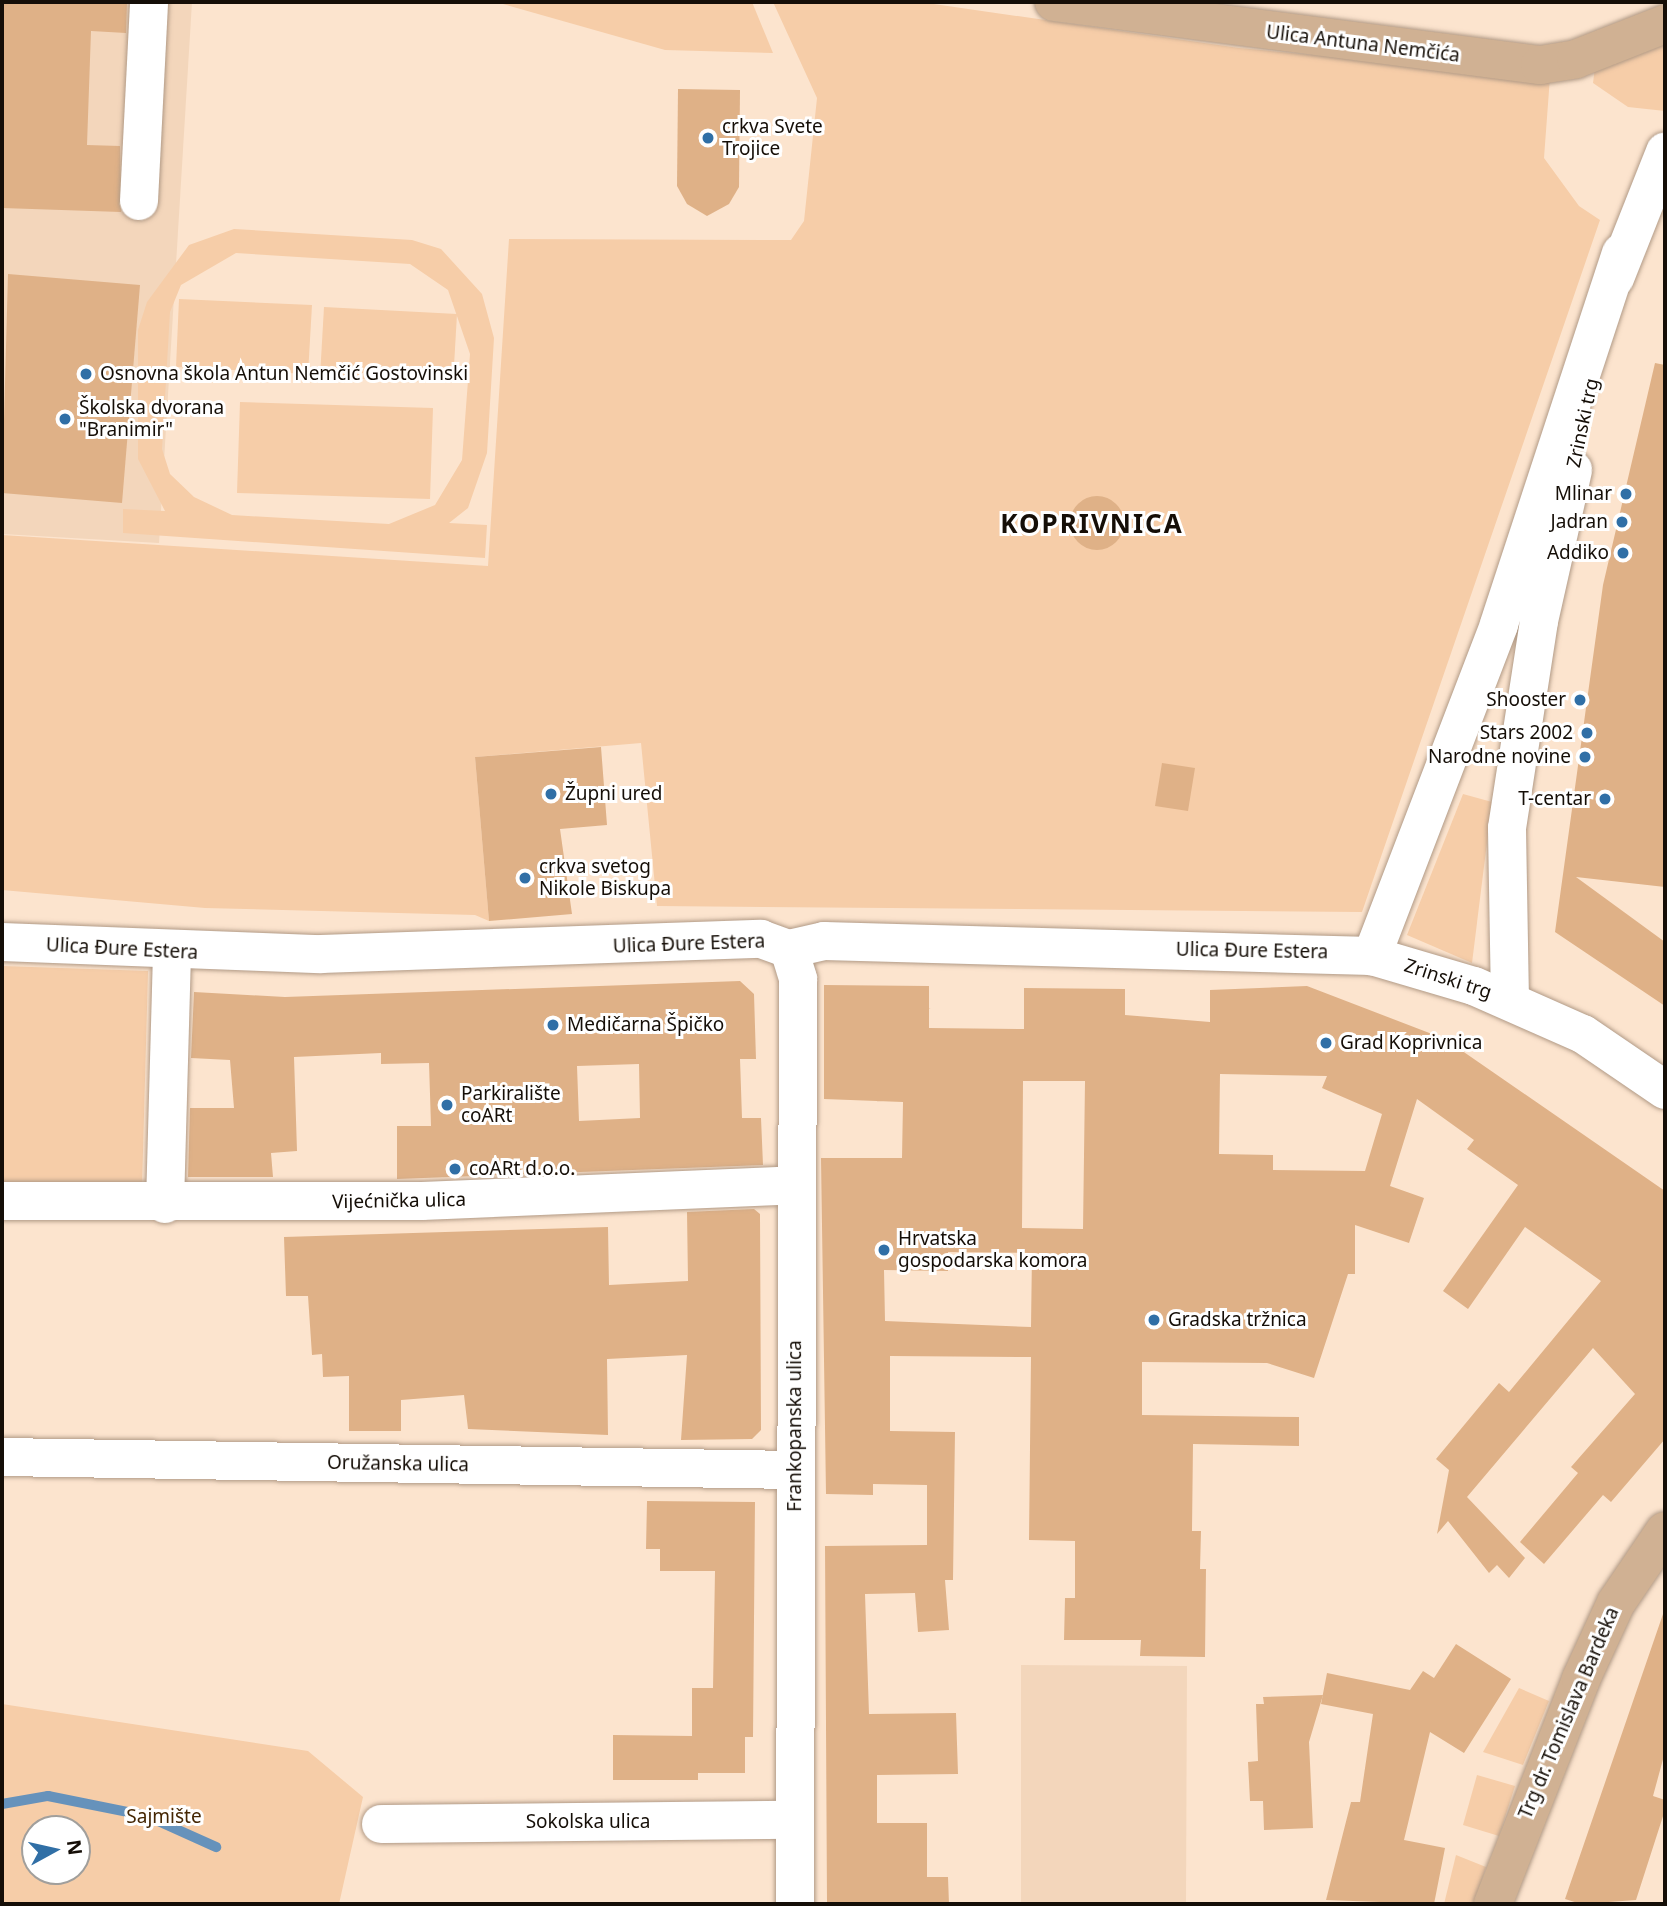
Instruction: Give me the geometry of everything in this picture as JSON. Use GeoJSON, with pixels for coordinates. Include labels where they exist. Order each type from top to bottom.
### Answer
{"type":"FeatureCollection","features":[{"type":"Feature","properties":{"kind":"main road","name":"Ulica Antuna Nemčića"},"geometry":{"type":"LineString","coordinates":[[1054,2],[1540,65],[1576,60],[1665,24]]}},
{"type":"Feature","properties":{"kind":"main road","name":"Trg dr. Tomislava Bardeka"},"geometry":{"type":"LineString","coordinates":[[1493,1904],[1581,1679],[1616,1604],[1665,1531]]}},
{"type":"Feature","properties":{"kind":"street"},"geometry":{"type":"LineString","coordinates":[[139,201],[149,2]]}},
{"type":"Feature","properties":{"kind":"street","name":"Zrinski trg"},"geometry":{"type":"LineString","coordinates":[[1621,253],[1539,621],[1507,828],[1510,1001],[1372,956],[1499,625],[1621,253],[1665,152]]}},
{"type":"Feature","properties":{"kind":"street","name":"Ulica Đure Estera"},"geometry":{"type":"LineString","coordinates":[[2,942],[172,953],[464,953],[761,939],[789,949],[824,941],[1372,956]]}},
{"type":"Feature","properties":{"kind":"street","name":"Frankopanska ulica"},"geometry":{"type":"LineString","coordinates":[[789,949],[798,979],[795,1904]]}},
{"type":"Feature","properties":{"kind":"street"},"geometry":{"type":"LineString","coordinates":[[165,1204],[172,953]]}},
{"type":"Feature","properties":{"kind":"street"},"geometry":{"type":"LineString","coordinates":[[1510,1001],[1583,1034],[1665,1090]]}},
{"type":"Feature","properties":{"kind":"street","name":"Vijećnička ulica"},"geometry":{"type":"LineString","coordinates":[[2,1201],[165,1204],[796,1185]]}},
{"type":"Feature","properties":{"kind":"street","name":"Oružanska ulica"},"geometry":{"type":"LineString","coordinates":[[2,1457],[795,1470]]}},
{"type":"Feature","properties":{"kind":"street","name":"Sokolska ulica"},"geometry":{"type":"LineString","coordinates":[[381,1824],[795,1820]]}},
{"type":"Feature","properties":{"kind":"shaded area","name":"Osnovna škola Antun Nemčić Gostovinski"},"geometry":{"type":"Polygon","coordinates":[[[2,2],[192,2],[159,543],[2,534],[2,2]]]}},
{"type":"Feature","properties":{"kind":"shaded area"},"geometry":{"type":"Polygon","coordinates":[[[1021,1665],[1187,1666],[1186,1904],[1021,1904],[1021,1665]]]}},
{"type":"Feature","properties":{"kind":"green space"},"geometry":{"type":"Polygon","coordinates":[[[496,2],[752,2],[773,53],[665,50],[496,2]]]}},
{"type":"Feature","properties":{"kind":"green space"},"geometry":{"type":"Polygon","coordinates":[[[773,2],[920,2],[1239,48],[1550,77],[1544,158],[1579,206],[1600,220],[1362,912],[657,906],[641,743],[475,757],[489,921],[475,915],[205,908],[2,890],[2,535],[488,566],[509,239],[791,240],[804,221],[817,98],[773,2]]]}},
{"type":"Feature","properties":{"kind":"green space"},"geometry":{"type":"Polygon","coordinates":[[[1665,40],[1665,111],[1628,107],[1593,83],[1595,67],[1665,40]]]}},
{"type":"Feature","properties":{"kind":"green space"},"geometry":{"type":"Polygon","coordinates":[[[234,229],[412,240],[441,249],[482,294],[494,338],[487,453],[468,508],[449,523],[487,525],[485,558],[123,533],[123,509],[165,511],[138,459],[138,330],[147,302],[189,245],[234,229]],[[236,253],[181,285],[170,312],[162,449],[170,474],[194,497],[232,515],[389,524],[435,505],[462,460],[470,354],[448,290],[410,264],[236,253]]]}},
{"type":"Feature","properties":{"kind":"green space"},"geometry":{"type":"Polygon","coordinates":[[[179,299],[312,305],[308,374],[176,367],[179,299]]]}},
{"type":"Feature","properties":{"kind":"green space"},"geometry":{"type":"Polygon","coordinates":[[[324,307],[457,314],[453,383],[320,377],[324,307]]]}},
{"type":"Feature","properties":{"kind":"green space"},"geometry":{"type":"Polygon","coordinates":[[[240,402],[433,408],[430,499],[237,493],[240,402]]]}},
{"type":"Feature","properties":{"kind":"green space"},"geometry":{"type":"Polygon","coordinates":[[[1463,794],[1492,802],[1472,963],[1407,935],[1463,794]]]}},
{"type":"Feature","properties":{"kind":"green space"},"geometry":{"type":"Polygon","coordinates":[[[2,966],[148,971],[142,1186],[2,1182],[2,966]]]}},
{"type":"Feature","properties":{"kind":"green space"},"geometry":{"type":"Polygon","coordinates":[[[1519,1688],[1549,1701],[1523,1765],[1483,1752],[1519,1688]]]}},
{"type":"Feature","properties":{"kind":"green space","name":"Sajmište"},"geometry":{"type":"Polygon","coordinates":[[[2,1704],[308,1751],[363,1797],[339,1904],[2,1904],[2,1704]]]}},
{"type":"Feature","properties":{"kind":"green space"},"geometry":{"type":"Polygon","coordinates":[[[1477,1775],[1515,1786],[1499,1836],[1463,1825],[1477,1775]]]}},
{"type":"Feature","properties":{"kind":"green space"},"geometry":{"type":"Polygon","coordinates":[[[1456,1855],[1486,1867],[1474,1904],[1444,1904],[1456,1855]]]}},
{"type":"Feature","properties":{"kind":"building"},"geometry":{"type":"Polygon","coordinates":[[[2,2],[127,2],[126,33],[91,31],[87,145],[120,146],[121,212],[2,208],[2,2]]]}},
{"type":"Feature","properties":{"kind":"building","name":"crkva Svete Trojice"},"geometry":{"type":"Polygon","coordinates":[[[678,89],[740,90],[739,187],[729,204],[707,216],[687,204],[677,186],[678,89]]]}},
{"type":"Feature","properties":{"kind":"building","name":"Školska dvorana \"Branimir\""},"geometry":{"type":"Polygon","coordinates":[[[8,274],[140,285],[122,503],[2,493],[8,274]]]}},
{"type":"Feature","properties":{"kind":"building"},"geometry":{"type":"Polygon","coordinates":[[[1655,363],[1665,365],[1665,887],[1576,877],[1665,942],[1665,1006],[1555,932],[1603,585],[1655,363]]]}},
{"type":"Feature","properties":{"kind":"building"},"geometry":{"type":"Polygon","coordinates":[[[1097,496],[1116,504],[1124,523],[1116,542],[1097,550],[1078,542],[1070,523],[1078,504],[1097,496]]]}},
{"type":"Feature","properties":{"kind":"building"},"geometry":{"type":"Polygon","coordinates":[[[601,747],[607,825],[560,829],[572,914],[489,921],[475,757],[601,747]]]}},
{"type":"Feature","properties":{"kind":"building"},"geometry":{"type":"Polygon","coordinates":[[[1162,763],[1195,768],[1188,811],[1155,806],[1162,763]]]}},
{"type":"Feature","properties":{"kind":"building"},"geometry":{"type":"Polygon","coordinates":[[[740,981],[754,994],[756,1059],[740,1059],[742,1118],[761,1118],[763,1165],[397,1179],[397,1126],[431,1126],[429,1063],[381,1064],[381,1053],[294,1057],[297,1151],[271,1153],[273,1177],[188,1177],[190,1108],[234,1108],[230,1060],[191,1058],[194,992],[285,997],[740,981]],[[639,1064],[577,1066],[579,1121],[640,1118],[639,1064]]]}},
{"type":"Feature","properties":{"kind":"building"},"geometry":{"type":"Polygon","coordinates":[[[824,985],[929,986],[929,1028],[1024,1029],[1024,988],[1125,989],[1125,1015],[1210,1022],[1210,990],[1307,986],[1445,1039],[1665,1191],[1665,1439],[1611,1502],[1603,1495],[1544,1564],[1520,1542],[1578,1473],[1571,1467],[1635,1394],[1593,1348],[1467,1497],[1525,1558],[1509,1578],[1497,1565],[1489,1573],[1448,1521],[1437,1534],[1449,1470],[1436,1459],[1499,1383],[1509,1392],[1601,1281],[1525,1227],[1468,1309],[1443,1291],[1518,1185],[1467,1149],[1474,1140],[1417,1099],[1390,1186],[1424,1198],[1409,1243],[1355,1225],[1355,1274],[1348,1274],[1314,1378],[1267,1363],[1142,1362],[1142,1415],[1299,1417],[1299,1446],[1193,1444],[1192,1531],[1201,1531],[1200,1569],[1206,1569],[1205,1657],[1140,1656],[1141,1640],[1064,1640],[1065,1598],[1075,1598],[1075,1541],[1029,1540],[1031,1357],[890,1356],[890,1431],[955,1432],[953,1580],[945,1580],[949,1630],[918,1632],[915,1593],[865,1594],[869,1714],[956,1713],[958,1774],[877,1775],[877,1823],[927,1823],[927,1877],[948,1877],[949,1904],[827,1904],[825,1546],[927,1545],[927,1485],[873,1484],[873,1495],[826,1494],[821,1158],[902,1158],[903,1102],[824,1099],[824,985]],[[1220,1074],[1219,1154],[1273,1155],[1273,1170],[1365,1171],[1382,1114],[1322,1088],[1327,1076],[1220,1074]],[[1023,1081],[1022,1228],[1083,1229],[1085,1081],[1023,1081]],[[948,1252],[948,1271],[884,1270],[885,1321],[1031,1327],[1032,1253],[948,1252]]]}},
{"type":"Feature","properties":{"kind":"building"},"geometry":{"type":"Polygon","coordinates":[[[754,1209],[760,1214],[761,1430],[752,1439],[681,1440],[687,1355],[607,1359],[608,1435],[468,1429],[464,1395],[401,1400],[401,1431],[349,1431],[349,1376],[323,1377],[322,1354],[312,1355],[308,1296],[286,1296],[284,1237],[608,1227],[609,1285],[688,1281],[687,1212],[754,1209]]]}},
{"type":"Feature","properties":{"kind":"building"},"geometry":{"type":"Polygon","coordinates":[[[647,1501],[755,1502],[753,1737],[745,1737],[745,1773],[698,1773],[698,1780],[613,1780],[613,1735],[692,1736],[692,1688],[713,1688],[715,1571],[660,1571],[660,1549],[646,1549],[647,1501]]]}},
{"type":"Feature","properties":{"kind":"building"},"geometry":{"type":"Polygon","coordinates":[[[1663,1614],[1665,1752],[1653,1796],[1665,1800],[1665,1810],[1636,1900],[1581,1904],[1565,1899],[1663,1614]]]}},
{"type":"Feature","properties":{"kind":"building"},"geometry":{"type":"Polygon","coordinates":[[[1456,1644],[1511,1679],[1464,1753],[1430,1732],[1404,1840],[1445,1848],[1434,1904],[1326,1900],[1351,1802],[1360,1802],[1373,1714],[1321,1704],[1327,1673],[1410,1690],[1423,1671],[1434,1678],[1456,1644]]]}},
{"type":"Feature","properties":{"kind":"building"},"geometry":{"type":"Polygon","coordinates":[[[1323,1695],[1309,1742],[1313,1828],[1264,1830],[1263,1801],[1250,1801],[1248,1762],[1258,1761],[1256,1704],[1264,1704],[1263,1697],[1323,1695]]]}},
{"type":"Feature","properties":{"kind":"waterway"},"geometry":{"type":"LineString","coordinates":[[2,1804],[48,1796],[147,1816],[216,1847]]}},
{"type":"Feature","properties":{"kind":"place","name":"crkva Svete Trojice"},"geometry":{"type":"Point","coordinates":[708,138]}},
{"type":"Feature","properties":{"kind":"place","name":"Osnovna škola Antun Nemčić Gostovinski"},"geometry":{"type":"Point","coordinates":[86,374]}},
{"type":"Feature","properties":{"kind":"place","name":"Školska dvorana \"Branimir\""},"geometry":{"type":"Point","coordinates":[65,419]}},
{"type":"Feature","properties":{"kind":"place","name":"Mlinar"},"geometry":{"type":"Point","coordinates":[1626,494]}},
{"type":"Feature","properties":{"kind":"place","name":"Jadran"},"geometry":{"type":"Point","coordinates":[1622,522]}},
{"type":"Feature","properties":{"kind":"place","name":"Addiko"},"geometry":{"type":"Point","coordinates":[1623,553]}},
{"type":"Feature","properties":{"kind":"place","name":"Shooster"},"geometry":{"type":"Point","coordinates":[1580,700]}},
{"type":"Feature","properties":{"kind":"place","name":"Stars 2002"},"geometry":{"type":"Point","coordinates":[1587,733]}},
{"type":"Feature","properties":{"kind":"place","name":"Narodne novine"},"geometry":{"type":"Point","coordinates":[1585,757]}},
{"type":"Feature","properties":{"kind":"place","name":"Župni ured"},"geometry":{"type":"Point","coordinates":[551,794]}},
{"type":"Feature","properties":{"kind":"place","name":"T-centar"},"geometry":{"type":"Point","coordinates":[1605,799]}},
{"type":"Feature","properties":{"kind":"place","name":"crkva svetog Nikole Biskupa"},"geometry":{"type":"Point","coordinates":[525,878]}},
{"type":"Feature","properties":{"kind":"place","name":"Medičarna Špičko"},"geometry":{"type":"Point","coordinates":[553,1025]}},
{"type":"Feature","properties":{"kind":"place","name":"Grad Koprivnica"},"geometry":{"type":"Point","coordinates":[1326,1043]}},
{"type":"Feature","properties":{"kind":"place","name":"Parkiralište coARt"},"geometry":{"type":"Point","coordinates":[447,1105]}},
{"type":"Feature","properties":{"kind":"place","name":"coARt d.o.o."},"geometry":{"type":"Point","coordinates":[455,1169]}},
{"type":"Feature","properties":{"kind":"place","name":"Hrvatska gospodarska komora"},"geometry":{"type":"Point","coordinates":[884,1250]}},
{"type":"Feature","properties":{"kind":"place","name":"Gradska tržnica"},"geometry":{"type":"Point","coordinates":[1154,1320]}},
{"type":"Feature","properties":{"kind":"district","name":"KOPRIVNICA"},"geometry":{"type":"Point","coordinates":[1092,524]}}]}
